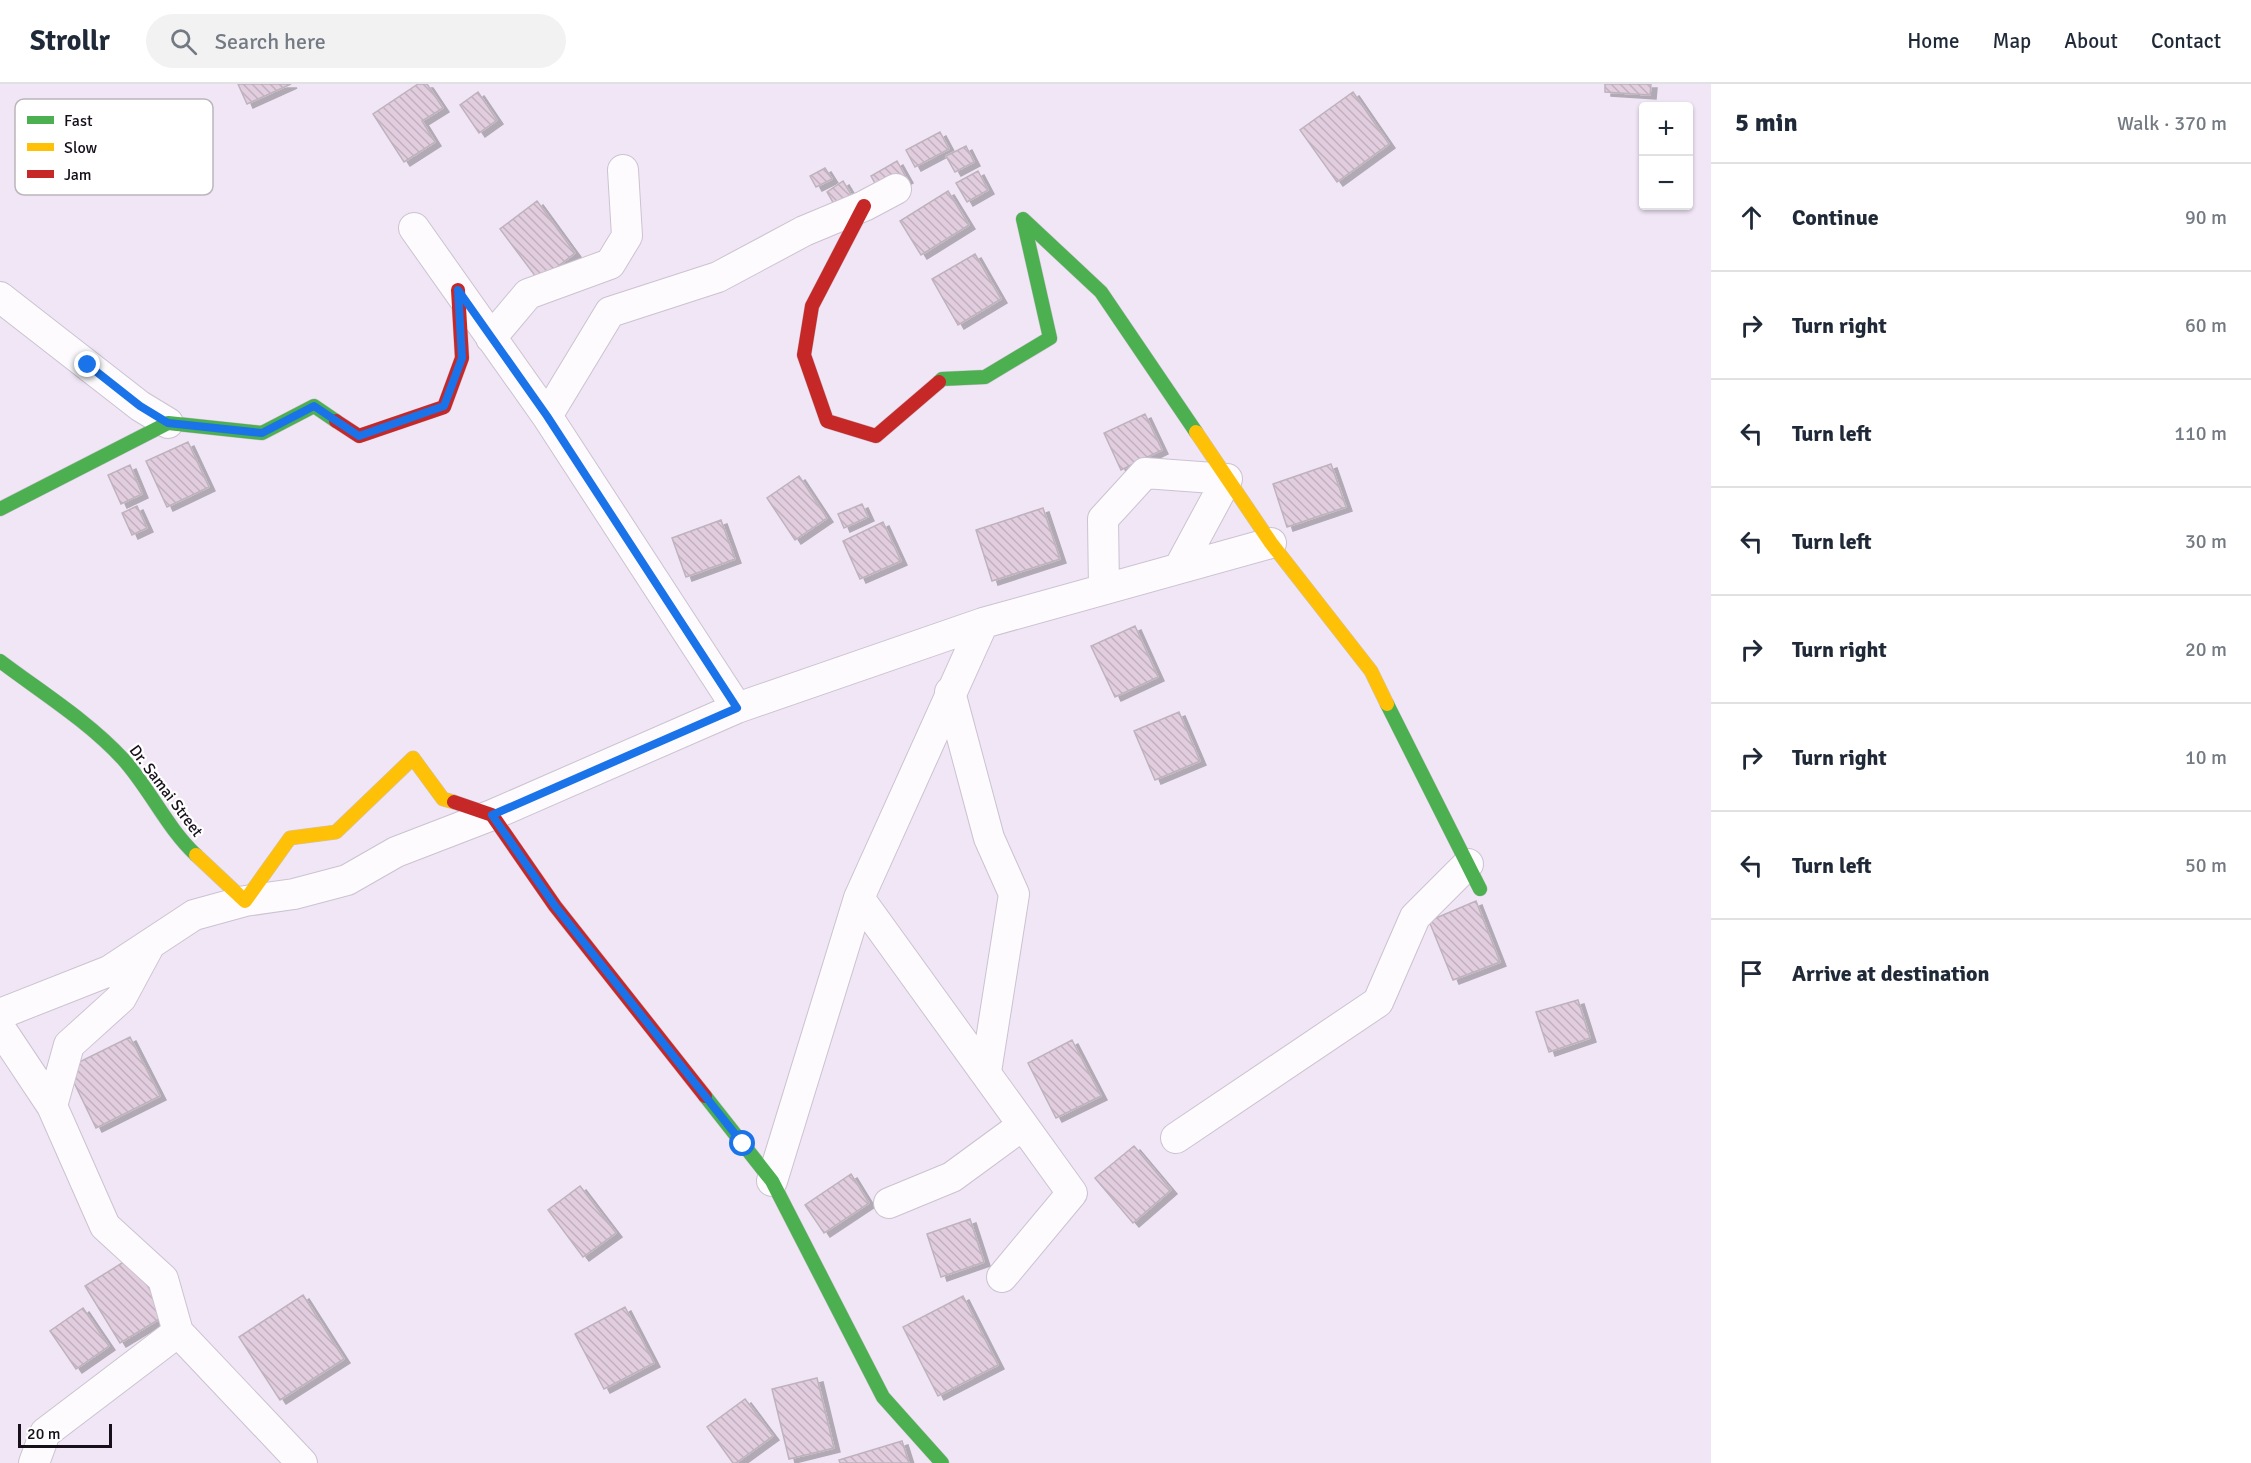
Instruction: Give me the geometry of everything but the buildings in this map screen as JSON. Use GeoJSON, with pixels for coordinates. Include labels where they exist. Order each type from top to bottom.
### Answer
{"type":"FeatureCollection","features":[{"type":"Feature","properties":{"kind":"street"},"geometry":{"type":"LineString","coordinates":[[491,338],[528,294],[610,264],[627,236],[623,170]]}},
{"type":"Feature","properties":{"kind":"street"},"geometry":{"type":"LineString","coordinates":[[547,416],[610,312],[718,277],[804,231],[864,206],[896,189]]}},
{"type":"Feature","properties":{"kind":"street"},"geometry":{"type":"LineString","coordinates":[[864,206],[812,306],[804,355],[827,421],[876,436],[942,379],[985,377],[1050,338],[1023,219],[1101,292],[1271,543],[1371,671],[1474,876],[1415,916],[1378,1002],[1176,1138]]}},
{"type":"Feature","properties":{"kind":"street"},"geometry":{"type":"LineString","coordinates":[[414,228],[547,416],[737,708]]}},
{"type":"Feature","properties":{"kind":"street"},"geometry":{"type":"LineString","coordinates":[[0,297],[140,406],[168,423],[262,433],[314,406],[359,436],[444,406],[462,358],[458,290]]}},
{"type":"Feature","properties":{"kind":"street"},"geometry":{"type":"LineString","coordinates":[[0,509],[168,423]]}},
{"type":"Feature","properties":{"kind":"street"},"geometry":{"type":"LineString","coordinates":[[1104,589],[1103,519],[1145,473],[1227,479]]}},
{"type":"Feature","properties":{"kind":"street"},"geometry":{"type":"LineString","coordinates":[[1179,568],[1227,479]]}},
{"type":"Feature","properties":{"kind":"street"},"geometry":{"type":"LineString","coordinates":[[0,1014],[109,971],[194,915],[245,901],[294,894],[347,880],[396,852],[492,815],[737,708],[983,623],[1271,543]]}},
{"type":"Feature","properties":{"kind":"street"},"geometry":{"type":"LineString","coordinates":[[772,1181],[859,898],[983,623]]}},
{"type":"Feature","properties":{"kind":"street","name":"Dr. Samai Street"},"geometry":{"type":"LineString","coordinates":[[0,661],[96,733],[123,759],[143,784],[184,845],[245,901]]}},
{"type":"Feature","properties":{"kind":"street"},"geometry":{"type":"LineString","coordinates":[[950,692],[989,838],[1014,894],[986,1072]]}},
{"type":"Feature","properties":{"kind":"street"},"geometry":{"type":"LineString","coordinates":[[245,901],[290,838],[336,832],[413,758],[443,799],[492,815],[555,906],[772,1181],[883,1397],[942,1463]]}},
{"type":"Feature","properties":{"kind":"street"},"geometry":{"type":"LineString","coordinates":[[859,898],[1072,1193],[1002,1277]]}},
{"type":"Feature","properties":{"kind":"street"},"geometry":{"type":"LineString","coordinates":[[52,1106],[69,1045],[121,998],[149,945]]}},
{"type":"Feature","properties":{"kind":"street"},"geometry":{"type":"LineString","coordinates":[[0,1028],[52,1106],[105,1226],[163,1280],[178,1332],[302,1463]]}},
{"type":"Feature","properties":{"kind":"street"},"geometry":{"type":"LineString","coordinates":[[889,1203],[952,1178],[1023,1125]]}},
{"type":"Feature","properties":{"kind":"street"},"geometry":{"type":"LineString","coordinates":[[34,1463],[45,1433],[178,1332]]}},
{"type":"Feature","properties":{"kind":"traffic: fast"},"geometry":{"type":"LineString","coordinates":[[939,382],[942,379],[985,377],[1050,338],[1023,219],[1101,292],[1196,432]]}},
{"type":"Feature","properties":{"kind":"traffic: fast"},"geometry":{"type":"LineString","coordinates":[[0,509],[168,423],[262,433],[314,406],[336,421]]}},
{"type":"Feature","properties":{"kind":"traffic: fast"},"geometry":{"type":"LineString","coordinates":[[0,661],[80,719],[109,745],[133,771],[176,833],[196,855]]}},
{"type":"Feature","properties":{"kind":"traffic: fast"},"geometry":{"type":"LineString","coordinates":[[1387,704],[1480,889]]}},
{"type":"Feature","properties":{"kind":"traffic: fast"},"geometry":{"type":"LineString","coordinates":[[705,1096],[772,1181],[883,1397],[942,1463]]}},
{"type":"Feature","properties":{"kind":"traffic: slow"},"geometry":{"type":"LineString","coordinates":[[1196,432],[1271,543],[1371,671],[1387,704]]}},
{"type":"Feature","properties":{"kind":"traffic: slow"},"geometry":{"type":"LineString","coordinates":[[196,855],[245,901],[290,838],[336,832],[413,758],[443,799],[454,802]]}},
{"type":"Feature","properties":{"kind":"traffic: jam"},"geometry":{"type":"LineString","coordinates":[[864,206],[812,306],[804,355],[827,421],[876,436],[939,382]]}},
{"type":"Feature","properties":{"kind":"traffic: jam"},"geometry":{"type":"LineString","coordinates":[[336,421],[359,436],[444,407],[462,358],[458,290]]}},
{"type":"Feature","properties":{"kind":"traffic: jam"},"geometry":{"type":"LineString","coordinates":[[454,802],[492,815],[555,906],[705,1096]]}},
{"type":"Feature","properties":{"kind":"route"},"geometry":{"type":"LineString","coordinates":[[88,365],[140,406],[168,423],[262,433],[314,406],[359,436],[444,406],[462,358],[458,290],[547,416],[737,708],[492,815],[555,906],[743,1144]]}}]}
